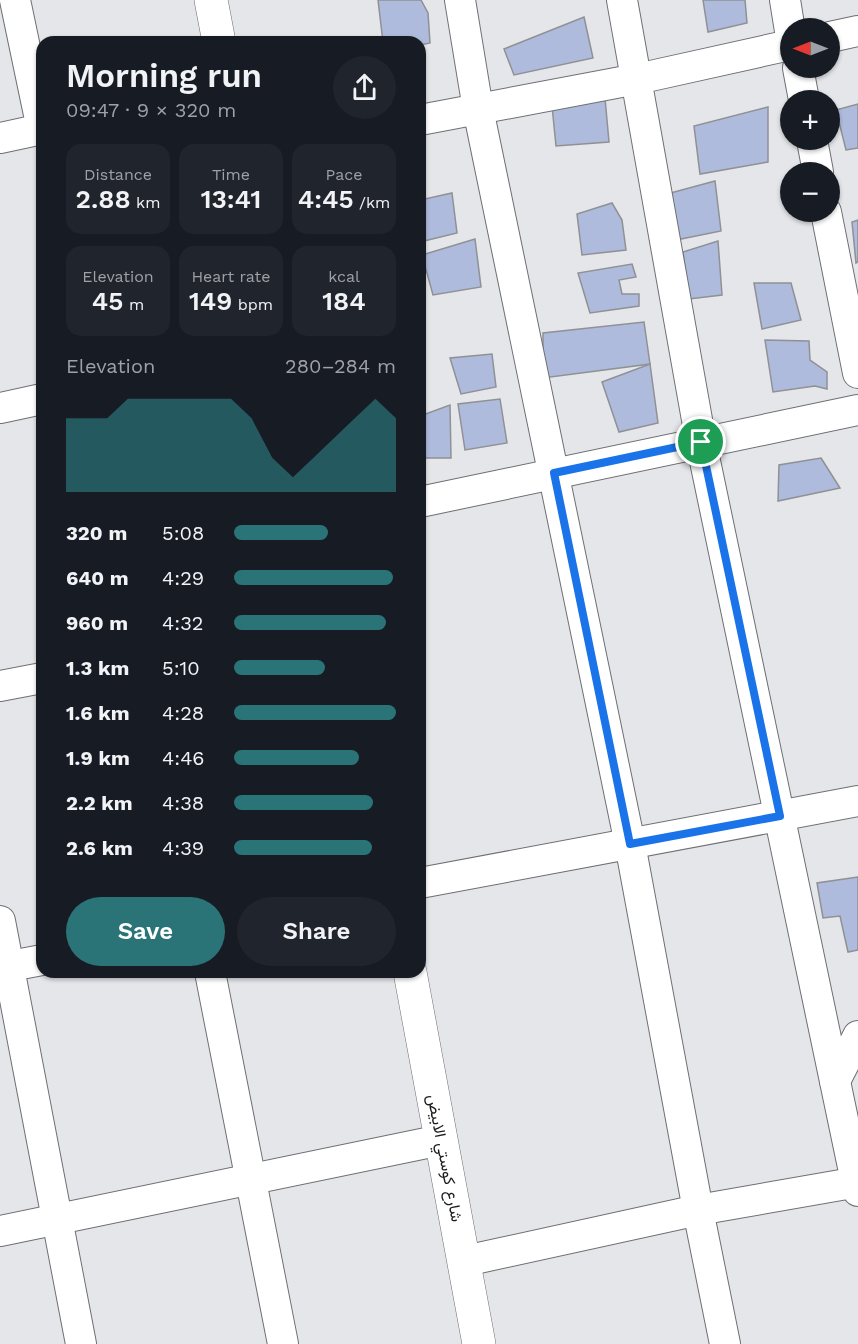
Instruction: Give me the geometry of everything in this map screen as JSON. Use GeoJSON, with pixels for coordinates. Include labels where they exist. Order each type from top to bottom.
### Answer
{"type":"FeatureCollection","features":[{"type":"Feature","properties":{"kind":"highway"},"geometry":{"type":"LineString","coordinates":[[211,0],[218,36]]}},
{"type":"Feature","properties":{"kind":"highway","name":"شارع كوستي الابيض"},"geometry":{"type":"LineString","coordinates":[[411,978],[479,1344]]}},
{"type":"Feature","properties":{"kind":"street"},"geometry":{"type":"LineString","coordinates":[[15,0],[36,100]]}},
{"type":"Feature","properties":{"kind":"street"},"geometry":{"type":"LineString","coordinates":[[459,0],[478,109],[630,844],[725,1344]]}},
{"type":"Feature","properties":{"kind":"street"},"geometry":{"type":"LineString","coordinates":[[465,1261],[698,1210],[857,1185],[701,442],[622,0]]}},
{"type":"Feature","properties":{"kind":"street"},"geometry":{"type":"LineString","coordinates":[[785,0],[788,18]]}},
{"type":"Feature","properties":{"kind":"street"},"geometry":{"type":"LineString","coordinates":[[840,35],[858,31]]}},
{"type":"Feature","properties":{"kind":"street"},"geometry":{"type":"LineString","coordinates":[[426,119],[637,79],[780,47]]}},
{"type":"Feature","properties":{"kind":"street"},"geometry":{"type":"LineString","coordinates":[[0,138],[36,130]]}},
{"type":"Feature","properties":{"kind":"street"},"geometry":{"type":"LineString","coordinates":[[828,222],[858,374]]}},
{"type":"Feature","properties":{"kind":"street"},"geometry":{"type":"LineString","coordinates":[[0,408],[36,400]]}},
{"type":"Feature","properties":{"kind":"street"},"geometry":{"type":"LineString","coordinates":[[426,501],[858,410]]}},
{"type":"Feature","properties":{"kind":"street"},"geometry":{"type":"LineString","coordinates":[[0,686],[36,679]]}},
{"type":"Feature","properties":{"kind":"street"},"geometry":{"type":"LineString","coordinates":[[426,882],[858,801]]}},
{"type":"Feature","properties":{"kind":"street"},"geometry":{"type":"LineString","coordinates":[[0,921],[4,967],[58,1219],[81,1344]]}},
{"type":"Feature","properties":{"kind":"street"},"geometry":{"type":"LineString","coordinates":[[4,967],[36,961]]}},
{"type":"Feature","properties":{"kind":"street"},"geometry":{"type":"LineString","coordinates":[[211,978],[283,1344]]}},
{"type":"Feature","properties":{"kind":"street"},"geometry":{"type":"LineString","coordinates":[[835,1081],[858,1036]]}},
{"type":"Feature","properties":{"kind":"street"},"geometry":{"type":"LineString","coordinates":[[0,1231],[441,1140]]}},
{"type":"Feature","properties":{"kind":"building"},"geometry":{"type":"Polygon","coordinates":[[[378,0],[421,0],[428,13],[430,43],[426,44],[426,36],[382,36],[378,0]]]}},
{"type":"Feature","properties":{"kind":"building"},"geometry":{"type":"Polygon","coordinates":[[[703,0],[745,0],[747,23],[708,32],[703,0]]]}},
{"type":"Feature","properties":{"kind":"building"},"geometry":{"type":"Polygon","coordinates":[[[584,17],[593,58],[514,75],[504,49],[584,17]]]}},
{"type":"Feature","properties":{"kind":"building"},"geometry":{"type":"Polygon","coordinates":[[[605,98],[609,142],[556,146],[552,106],[605,98]]]}},
{"type":"Feature","properties":{"kind":"building"},"geometry":{"type":"Polygon","coordinates":[[[858,104],[858,148],[846,150],[840,126],[840,109],[858,104]]]}},
{"type":"Feature","properties":{"kind":"building"},"geometry":{"type":"Polygon","coordinates":[[[768,107],[768,162],[700,174],[694,126],[768,107]]]}},
{"type":"Feature","properties":{"kind":"building"},"geometry":{"type":"Polygon","coordinates":[[[715,181],[721,231],[671,241],[663,195],[715,181]]]}},
{"type":"Feature","properties":{"kind":"building"},"geometry":{"type":"Polygon","coordinates":[[[452,193],[457,233],[426,241],[426,199],[452,193]]]}},
{"type":"Feature","properties":{"kind":"building"},"geometry":{"type":"Polygon","coordinates":[[[612,203],[622,220],[626,250],[582,255],[577,214],[612,203]]]}},
{"type":"Feature","properties":{"kind":"building"},"geometry":{"type":"Polygon","coordinates":[[[858,220],[858,262],[856,263],[852,222],[858,220]]]}},
{"type":"Feature","properties":{"kind":"building"},"geometry":{"type":"Polygon","coordinates":[[[475,239],[481,287],[433,295],[426,270],[426,254],[475,239]]]}},
{"type":"Feature","properties":{"kind":"building"},"geometry":{"type":"Polygon","coordinates":[[[718,241],[722,295],[689,299],[683,252],[718,241]]]}},
{"type":"Feature","properties":{"kind":"building"},"geometry":{"type":"Polygon","coordinates":[[[632,264],[636,277],[619,280],[622,294],[639,294],[639,306],[590,313],[578,273],[632,264]]]}},
{"type":"Feature","properties":{"kind":"building"},"geometry":{"type":"Polygon","coordinates":[[[754,283],[791,283],[801,320],[762,329],[754,283]]]}},
{"type":"Feature","properties":{"kind":"building"},"geometry":{"type":"Polygon","coordinates":[[[644,322],[650,364],[543,378],[543,333],[644,322]]]}},
{"type":"Feature","properties":{"kind":"building"},"geometry":{"type":"Polygon","coordinates":[[[765,340],[809,341],[810,360],[827,372],[827,389],[815,386],[773,392],[765,340]]]}},
{"type":"Feature","properties":{"kind":"building"},"geometry":{"type":"Polygon","coordinates":[[[492,354],[496,387],[461,394],[450,358],[492,354]]]}},
{"type":"Feature","properties":{"kind":"building"},"geometry":{"type":"Polygon","coordinates":[[[650,364],[658,423],[619,432],[602,382],[650,364]]]}},
{"type":"Feature","properties":{"kind":"building"},"geometry":{"type":"Polygon","coordinates":[[[500,399],[507,443],[465,450],[458,404],[500,399]]]}},
{"type":"Feature","properties":{"kind":"building"},"geometry":{"type":"Polygon","coordinates":[[[450,405],[451,458],[426,458],[426,414],[450,405]]]}},
{"type":"Feature","properties":{"kind":"building"},"geometry":{"type":"Polygon","coordinates":[[[821,458],[840,488],[778,501],[779,465],[821,458]]]}},
{"type":"Feature","properties":{"kind":"building"},"geometry":{"type":"Polygon","coordinates":[[[858,877],[858,950],[848,952],[840,916],[823,918],[817,883],[858,877]]]}},
{"type":"Feature","properties":{"kind":"route"},"geometry":{"type":"LineString","coordinates":[[701,442],[780,816],[630,844],[554,473],[701,442]]}}]}
